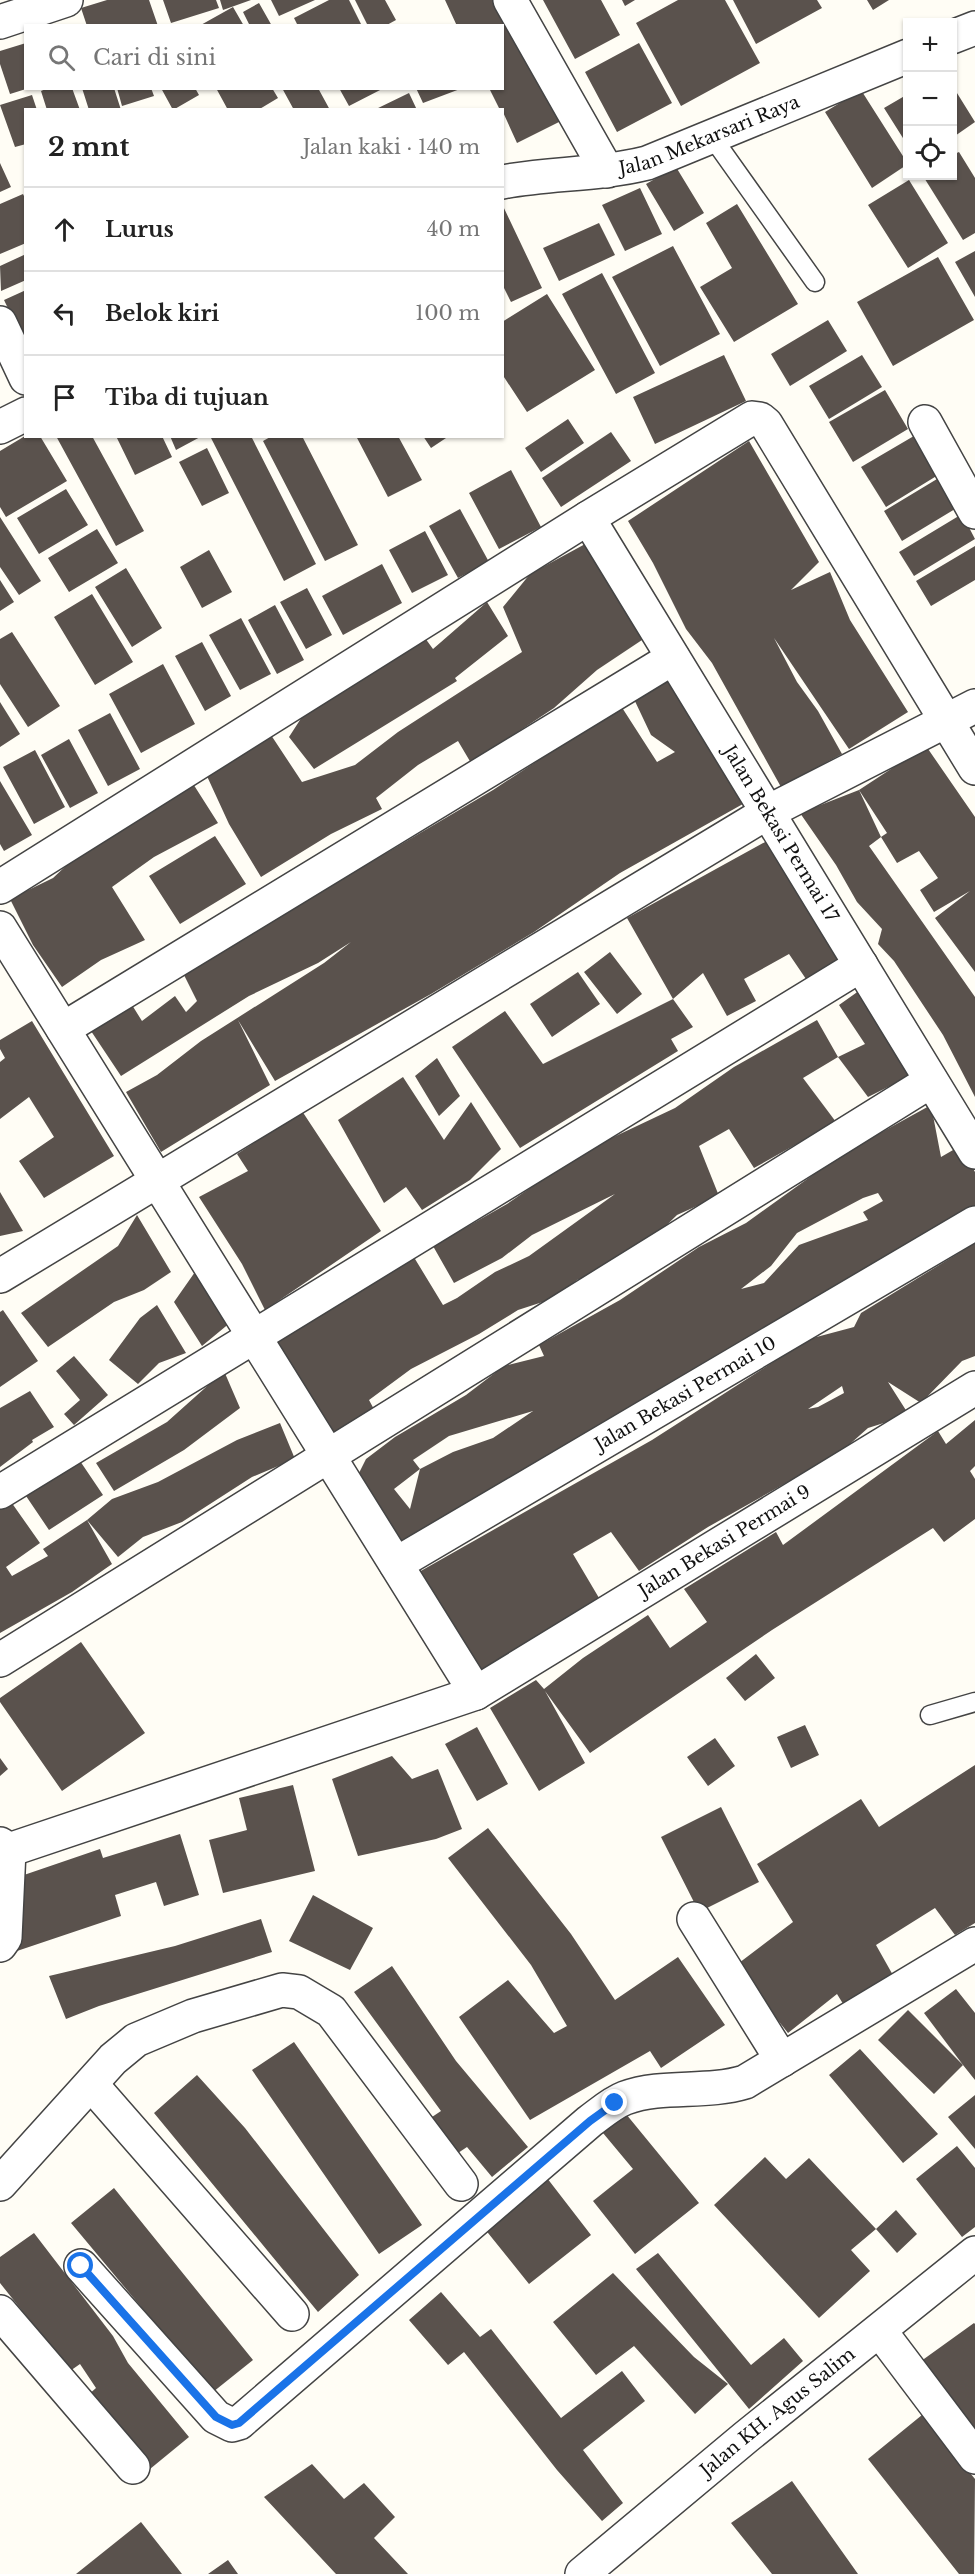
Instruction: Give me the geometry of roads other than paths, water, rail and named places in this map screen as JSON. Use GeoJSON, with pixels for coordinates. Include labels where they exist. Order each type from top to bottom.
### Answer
{"type":"FeatureCollection","features":[{"type":"Feature","properties":{"kind":"street"},"geometry":{"type":"LineString","coordinates":[[0,22],[66,0]]}},
{"type":"Feature","properties":{"kind":"street"},"geometry":{"type":"LineString","coordinates":[[510,0],[607,171]]}},
{"type":"Feature","properties":{"kind":"street"},"geometry":{"type":"LineString","coordinates":[[957,35],[975,28]]}},
{"type":"Feature","properties":{"kind":"street","name":"Jalan Mekarsari Raya"},"geometry":{"type":"LineString","coordinates":[[504,182],[534,176],[607,171],[647,163],[903,58]]}},
{"type":"Feature","properties":{"kind":"street"},"geometry":{"type":"LineString","coordinates":[[0,323],[24,374]]}},
{"type":"Feature","properties":{"kind":"street"},"geometry":{"type":"LineString","coordinates":[[0,427],[24,415]]}},
{"type":"Feature","properties":{"kind":"street"},"geometry":{"type":"LineString","coordinates":[[0,886],[752,418],[760,419],[766,424],[975,768]]}},
{"type":"Feature","properties":{"kind":"street"},"geometry":{"type":"LineString","coordinates":[[925,422],[975,512]]}},
{"type":"Feature","properties":{"kind":"street","name":"Jalan Bekasi Permai 17"},"geometry":{"type":"LineString","coordinates":[[588,518],[975,1152]]}},
{"type":"Feature","properties":{"kind":"street"},"geometry":{"type":"LineString","coordinates":[[63,1029],[673,658]]}},
{"type":"Feature","properties":{"kind":"street"},"geometry":{"type":"LineString","coordinates":[[0,1276],[157,1179],[768,812],[975,706]]}},
{"type":"Feature","properties":{"kind":"street"},"geometry":{"type":"LineString","coordinates":[[0,928],[476,1693]]}},
{"type":"Feature","properties":{"kind":"street"},"geometry":{"type":"LineString","coordinates":[[0,1492],[861,966]]}},
{"type":"Feature","properties":{"kind":"street"},"geometry":{"type":"LineString","coordinates":[[0,1660],[931,1081]]}},
{"type":"Feature","properties":{"kind":"street","name":"Jalan Bekasi Permai 10"},"geometry":{"type":"LineString","coordinates":[[396,1564],[975,1222]]}},
{"type":"Feature","properties":{"kind":"street","name":"Jalan Bekasi Permai 9"},"geometry":{"type":"LineString","coordinates":[[5,1847],[476,1693],[975,1388]]}},
{"type":"Feature","properties":{"kind":"street"},"geometry":{"type":"LineString","coordinates":[[0,1945],[5,1938],[5,1847]]}},
{"type":"Feature","properties":{"kind":"street"},"geometry":{"type":"LineString","coordinates":[[694,1919],[782,2060]]}},
{"type":"Feature","properties":{"kind":"street"},"geometry":{"type":"LineString","coordinates":[[81,2266],[216,2417],[232,2425],[239,2423],[590,2121],[615,2103],[627,2097],[653,2093],[725,2089],[745,2082],[975,1944]]}},
{"type":"Feature","properties":{"kind":"street"},"geometry":{"type":"LineString","coordinates":[[0,2184],[113,2059],[136,2040],[157,2029],[282,1990],[300,1992],[331,2011],[461,2184]]}},
{"type":"Feature","properties":{"kind":"street"},"geometry":{"type":"LineString","coordinates":[[90,2084],[292,2314]]}},
{"type":"Feature","properties":{"kind":"street","name":"Jalan KH. Agus Salim"},"geometry":{"type":"LineString","coordinates":[[582,2574],[746,2437],[975,2253]]}},
{"type":"Feature","properties":{"kind":"street"},"geometry":{"type":"LineString","coordinates":[[0,2312],[133,2467]]}},
{"type":"Feature","properties":{"kind":"street"},"geometry":{"type":"LineString","coordinates":[[880,2331],[975,2457]]}},
{"type":"Feature","properties":{"kind":"lane"},"geometry":{"type":"LineString","coordinates":[[712,137],[815,282]]}},
{"type":"Feature","properties":{"kind":"lane"},"geometry":{"type":"LineString","coordinates":[[930,1715],[975,1702]]}}]}
